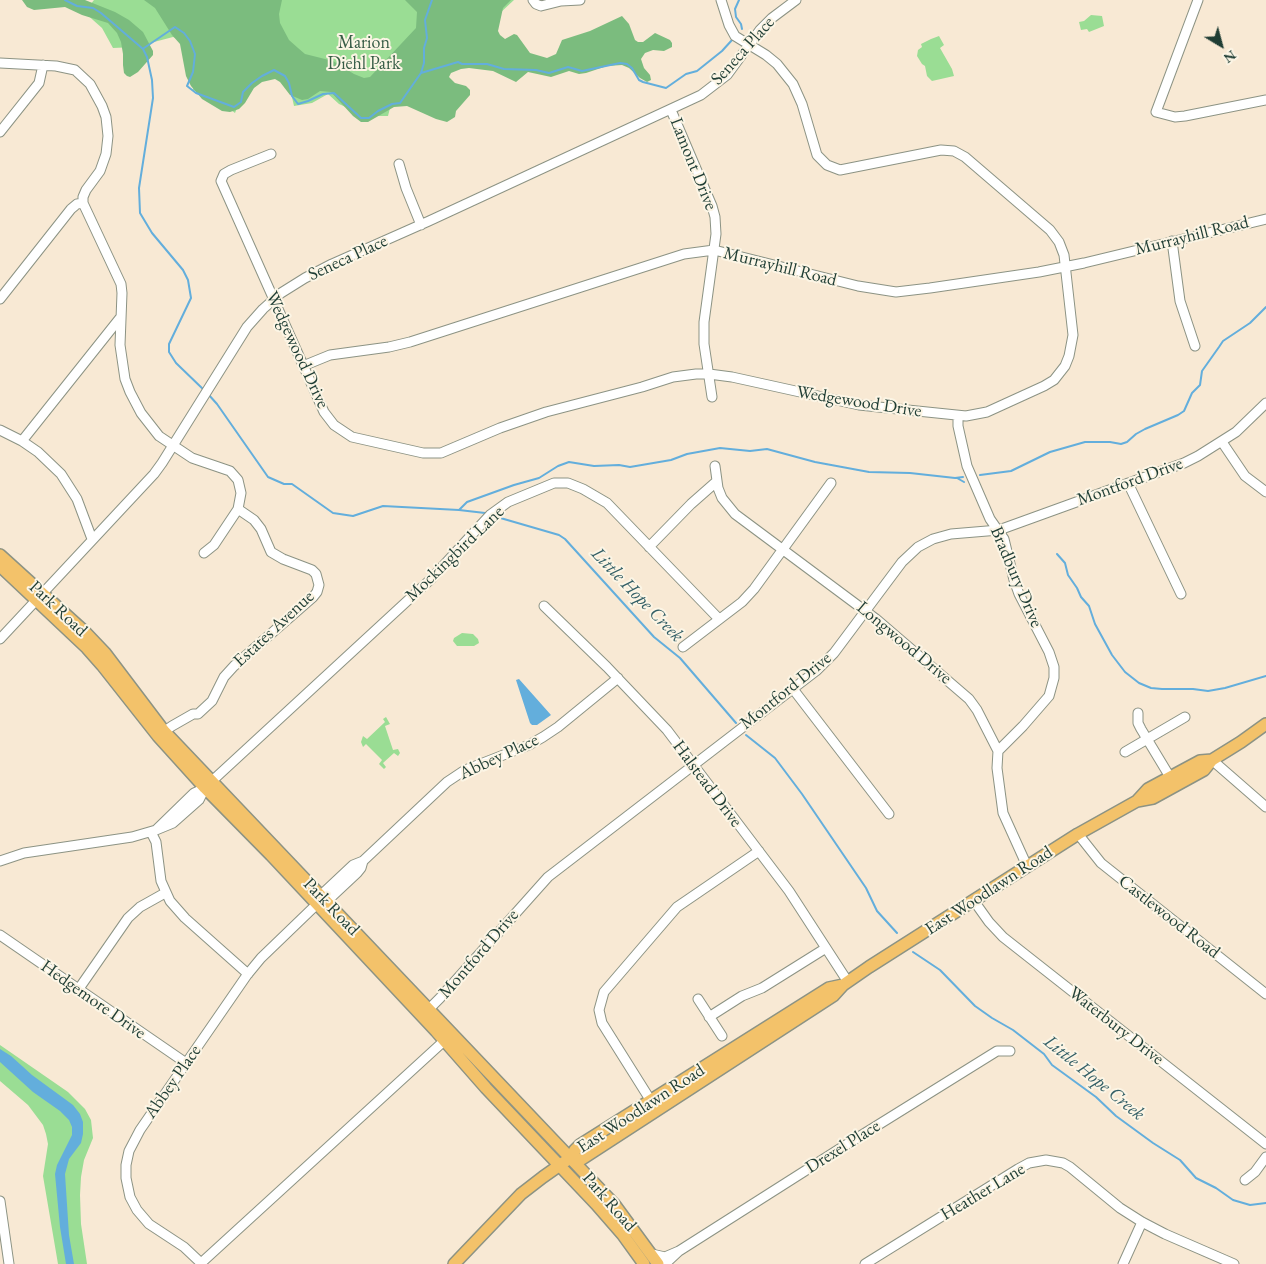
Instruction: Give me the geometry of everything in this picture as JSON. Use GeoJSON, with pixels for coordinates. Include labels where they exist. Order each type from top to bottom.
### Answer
{"type":"FeatureCollection","features":[{"type":"Feature","properties":{"kind":"main road","name":"Park Road"},"geometry":{"type":"LineString","coordinates":[[0,555],[87,648],[161,734],[209,785],[321,901],[425,1013],[570,1158],[620,1211],[655,1259]]}},
{"type":"Feature","properties":{"kind":"main road","name":"Park Road"},"geometry":{"type":"LineString","coordinates":[[0,566],[38,596]]}},
{"type":"Feature","properties":{"kind":"main road","name":"East Woodlawn Road"},"geometry":{"type":"LineString","coordinates":[[1137,801],[1153,798],[1204,770],[1212,760],[1266,724]]}},
{"type":"Feature","properties":{"kind":"main road","name":"East Woodlawn Road"},"geometry":{"type":"LineString","coordinates":[[570,1158],[582,1159],[682,1096],[833,996],[845,983],[1078,834],[1137,801],[1148,789],[1200,761],[1212,760]]}},
{"type":"Feature","properties":{"kind":"main road","name":"East Woodlawn Road"},"geometry":{"type":"LineString","coordinates":[[457,1263],[521,1194],[570,1158],[580,1145],[829,988],[845,983]]}},
{"type":"Feature","properties":{"kind":"main road","name":"Park Road"},"geometry":{"type":"LineString","coordinates":[[425,1013],[444,1041],[617,1228],[644,1264]]}},
{"type":"Feature","properties":{"kind":"street"},"geometry":{"type":"LineString","coordinates":[[534,0],[536,4],[542,6],[563,0],[580,0]]}},
{"type":"Feature","properties":{"kind":"street","name":"Wedgewood Drive"},"geometry":{"type":"LineString","coordinates":[[271,154],[231,170],[224,174],[221,181],[324,412],[334,425],[352,437],[431,454],[450,450],[500,428],[546,412],[673,377],[709,374],[859,405],[958,416],[970,416],[987,412],[1044,386],[1060,372],[1069,356],[1073,335],[1064,255],[1059,242],[1050,230],[965,156],[958,153],[941,150],[840,170],[827,165],[817,155],[802,104],[793,84],[777,64],[737,38],[732,32],[721,0]]}},
{"type":"Feature","properties":{"kind":"street","name":"Seneca Place"},"geometry":{"type":"LineString","coordinates":[[0,639],[38,596],[154,474],[248,327],[274,300],[305,278],[332,264],[690,101],[731,70],[772,18],[796,0]]}},
{"type":"Feature","properties":{"kind":"street"},"geometry":{"type":"LineString","coordinates":[[1198,0],[1156,112],[1175,117],[1186,116],[1266,100]]}},
{"type":"Feature","properties":{"kind":"street"},"geometry":{"type":"LineString","coordinates":[[0,64],[66,67],[82,75],[96,94],[106,117],[108,136],[106,154],[100,170],[86,190],[83,203],[121,284],[120,345],[122,366],[130,392],[141,413],[159,436],[192,458],[227,469],[238,480],[241,493],[238,509],[214,545],[204,553]]}},
{"type":"Feature","properties":{"kind":"street"},"geometry":{"type":"LineString","coordinates":[[0,132],[39,83],[43,65]]}},
{"type":"Feature","properties":{"kind":"street","name":"Lamont Drive"},"geometry":{"type":"LineString","coordinates":[[671,110],[712,206],[716,228],[704,322],[704,344],[712,397]]}},
{"type":"Feature","properties":{"kind":"street"},"geometry":{"type":"LineString","coordinates":[[399,164],[406,188],[421,224]]}},
{"type":"Feature","properties":{"kind":"street"},"geometry":{"type":"LineString","coordinates":[[0,299],[70,209],[77,204],[83,203]]}},
{"type":"Feature","properties":{"kind":"street","name":"Murrayhill Road"},"geometry":{"type":"LineString","coordinates":[[303,366],[330,355],[389,347],[410,342],[676,256],[714,250],[858,286],[896,292],[1066,267],[1266,219]]}},
{"type":"Feature","properties":{"kind":"street"},"geometry":{"type":"LineString","coordinates":[[1172,241],[1180,301],[1196,346]]}},
{"type":"Feature","properties":{"kind":"street"},"geometry":{"type":"LineString","coordinates":[[22,441],[120,318]]}},
{"type":"Feature","properties":{"kind":"street","name":"Montford Drive"},"geometry":{"type":"LineString","coordinates":[[425,1013],[548,877],[816,671],[834,653],[902,562],[918,547],[933,539],[951,534],[999,530],[1184,463],[1222,442],[1241,428],[1266,402]]}},
{"type":"Feature","properties":{"kind":"street","name":"Bradbury Drive"},"geometry":{"type":"LineString","coordinates":[[958,416],[958,426],[967,466],[990,519],[1004,539],[1019,594],[1049,652],[1054,672],[1052,686],[1044,703],[998,751]]}},
{"type":"Feature","properties":{"kind":"street"},"geometry":{"type":"LineString","coordinates":[[0,430],[22,441],[50,462],[70,486],[92,539]]}},
{"type":"Feature","properties":{"kind":"street"},"geometry":{"type":"LineString","coordinates":[[1222,442],[1245,476],[1266,492]]}},
{"type":"Feature","properties":{"kind":"street","name":"Longwood Drive"},"geometry":{"type":"LineString","coordinates":[[715,466],[716,482],[722,498],[734,514],[866,611],[969,699],[977,710],[998,751],[998,776],[1004,813],[1027,866]]}},
{"type":"Feature","properties":{"kind":"street"},"geometry":{"type":"LineString","coordinates":[[649,548],[691,504],[716,482]]}},
{"type":"Feature","properties":{"kind":"street","name":"Mockingbird Lane"},"geometry":{"type":"LineString","coordinates":[[0,861],[32,851],[132,838],[153,831],[189,797],[209,785],[431,579],[483,521],[508,502],[554,483],[568,483],[583,488],[607,503],[719,619]]}},
{"type":"Feature","properties":{"kind":"street"},"geometry":{"type":"LineString","coordinates":[[683,647],[742,602],[783,550],[831,483]]}},
{"type":"Feature","properties":{"kind":"street"},"geometry":{"type":"LineString","coordinates":[[1128,484],[1181,594]]}},
{"type":"Feature","properties":{"kind":"street","name":"Estates Avenue"},"geometry":{"type":"LineString","coordinates":[[161,734],[202,707],[208,698],[213,696],[234,666],[313,598],[319,584],[316,574],[312,570],[283,559],[271,552],[261,529],[254,520],[238,509]]}},
{"type":"Feature","properties":{"kind":"street","name":"Halstead Drive"},"geometry":{"type":"LineString","coordinates":[[544,606],[660,722],[789,891],[826,948],[845,983]]}},
{"type":"Feature","properties":{"kind":"street","name":"Abbey Place"},"geometry":{"type":"LineString","coordinates":[[201,1264],[189,1250],[149,1224],[140,1214],[130,1197],[126,1178],[127,1158],[134,1139],[248,974],[261,958],[321,901],[360,870],[363,861],[447,782],[465,770],[529,745],[543,737],[618,678]]}},
{"type":"Feature","properties":{"kind":"street"},"geometry":{"type":"LineString","coordinates":[[793,688],[889,814]]}},
{"type":"Feature","properties":{"kind":"street"},"geometry":{"type":"LineString","coordinates":[[1138,713],[1136,716],[1138,723],[1170,777]]}},
{"type":"Feature","properties":{"kind":"street"},"geometry":{"type":"LineString","coordinates":[[1125,752],[1185,717]]}},
{"type":"Feature","properties":{"kind":"street"},"geometry":{"type":"LineString","coordinates":[[1212,760],[1266,807]]}},
{"type":"Feature","properties":{"kind":"street"},"geometry":{"type":"LineString","coordinates":[[153,831],[161,881],[170,901],[185,918],[248,974]]}},
{"type":"Feature","properties":{"kind":"street","name":"Castlewood Road"},"geometry":{"type":"LineString","coordinates":[[1078,834],[1101,863],[1266,994]]}},
{"type":"Feature","properties":{"kind":"street"},"geometry":{"type":"LineString","coordinates":[[651,1101],[602,1023],[599,1010],[604,992],[677,908],[759,852]]}},
{"type":"Feature","properties":{"kind":"street"},"geometry":{"type":"LineString","coordinates":[[78,990],[128,918],[140,907],[166,893]]}},
{"type":"Feature","properties":{"kind":"street","name":"Waterbury Drive"},"geometry":{"type":"LineString","coordinates":[[974,901],[988,922],[1003,937],[1266,1144]]}},
{"type":"Feature","properties":{"kind":"street","name":"Hedgemore Drive"},"geometry":{"type":"LineString","coordinates":[[0,935],[186,1063]]}},
{"type":"Feature","properties":{"kind":"street"},"geometry":{"type":"LineString","coordinates":[[709,1017],[742,996],[762,988],[826,948]]}},
{"type":"Feature","properties":{"kind":"street"},"geometry":{"type":"LineString","coordinates":[[698,999],[722,1036]]}},
{"type":"Feature","properties":{"kind":"street"},"geometry":{"type":"LineString","coordinates":[[201,1264],[444,1041]]}},
{"type":"Feature","properties":{"kind":"street","name":"Drexel Place"},"geometry":{"type":"LineString","coordinates":[[655,1259],[679,1251],[997,1051],[1010,1051]]}},
{"type":"Feature","properties":{"kind":"street"},"geometry":{"type":"LineString","coordinates":[[1246,1180],[1255,1172],[1266,1157]]}},
{"type":"Feature","properties":{"kind":"street","name":"Heather Lane"},"geometry":{"type":"LineString","coordinates":[[865,1264],[1018,1169],[1038,1160],[1057,1161],[1070,1167],[1120,1208],[1142,1222],[1234,1264]]}},
{"type":"Feature","properties":{"kind":"street"},"geometry":{"type":"LineString","coordinates":[[0,1201],[8,1264]]}},
{"type":"Feature","properties":{"kind":"street"},"geometry":{"type":"LineString","coordinates":[[1123,1264],[1142,1222]]}},
{"type":"Feature","properties":{"kind":"street","name":"Drexel Place"},"geometry":{"type":"LineString","coordinates":[[665,1264],[679,1251]]}},
{"type":"Feature","properties":{"kind":"green space"},"geometry":{"type":"Polygon","coordinates":[[[22,0],[85,0],[115,12],[129,20],[143,32],[153,51],[153,55],[138,72],[130,77],[127,76],[124,73],[121,42],[117,33],[108,23],[82,15],[65,7],[34,10],[27,7],[22,0]]]}},
{"type":"Feature","properties":{"kind":"green space","name":"Marion Diehl Park"},"geometry":{"type":"Polygon","coordinates":[[[94,0],[514,0],[471,40],[391,104],[388,116],[365,116],[339,104],[328,94],[312,103],[294,106],[287,75],[247,83],[235,113],[193,90],[197,49],[192,44],[173,37],[135,47],[113,48],[102,28],[84,12],[94,0]]]}},
{"type":"Feature","properties":{"kind":"green space","name":"Marion Diehl Park"},"geometry":{"type":"Polygon","coordinates":[[[144,0],[282,0],[279,14],[280,23],[289,40],[305,54],[333,61],[364,78],[370,77],[416,28],[417,12],[405,0],[511,0],[503,8],[498,31],[500,35],[505,39],[514,34],[517,35],[530,53],[547,58],[556,54],[562,40],[590,31],[622,16],[629,24],[635,40],[638,42],[643,42],[655,33],[670,40],[672,47],[664,51],[653,50],[645,53],[641,59],[644,68],[650,75],[651,80],[647,82],[622,65],[607,66],[579,74],[569,71],[551,77],[528,72],[516,82],[493,71],[461,69],[451,73],[449,77],[455,83],[466,86],[470,90],[470,95],[456,111],[455,117],[447,122],[407,106],[394,107],[368,122],[361,122],[331,92],[320,91],[308,99],[302,100],[290,95],[280,82],[275,79],[262,82],[254,88],[239,109],[230,112],[222,111],[202,99],[191,86],[186,76],[180,44],[155,8],[144,0]]]}},
{"type":"Feature","properties":{"kind":"green space"},"geometry":{"type":"Polygon","coordinates":[[[1091,15],[1102,16],[1104,26],[1089,32],[1087,29],[1081,30],[1079,22],[1084,21],[1091,15]]]}},
{"type":"Feature","properties":{"kind":"green space"},"geometry":{"type":"Polygon","coordinates":[[[939,36],[944,45],[940,48],[954,76],[932,81],[927,76],[925,66],[917,56],[918,50],[922,47],[921,44],[939,36]]]}},
{"type":"Feature","properties":{"kind":"green space"},"geometry":{"type":"Polygon","coordinates":[[[462,633],[473,634],[479,643],[474,646],[457,646],[453,641],[454,638],[462,633]]]}},
{"type":"Feature","properties":{"kind":"green space"},"geometry":{"type":"Polygon","coordinates":[[[386,717],[390,724],[385,726],[393,750],[398,749],[400,753],[398,756],[394,753],[383,763],[386,767],[384,769],[379,764],[382,760],[366,744],[363,747],[361,742],[363,736],[367,739],[385,722],[383,719],[386,717]]]}},
{"type":"Feature","properties":{"kind":"green space"},"geometry":{"type":"Polygon","coordinates":[[[0,1045],[68,1092],[85,1109],[91,1120],[93,1138],[84,1160],[80,1195],[81,1224],[87,1264],[58,1264],[43,1176],[48,1144],[46,1134],[43,1125],[28,1105],[0,1081],[0,1045]]]}},
{"type":"Feature","properties":{"kind":"water"},"geometry":{"type":"Polygon","coordinates":[[[519,679],[551,715],[537,725],[530,723],[516,680],[519,679]]]}},
{"type":"Feature","properties":{"kind":"water"},"geometry":{"type":"Polygon","coordinates":[[[0,1049],[73,1105],[83,1122],[81,1143],[69,1159],[65,1174],[69,1235],[74,1264],[66,1264],[55,1174],[57,1165],[72,1135],[72,1127],[69,1120],[60,1111],[33,1092],[0,1062],[0,1049]]]}},
{"type":"Feature","properties":{"kind":"waterway","name":"Little Hope Creek"},"geometry":{"type":"LineString","coordinates":[[65,0],[77,6],[93,8],[101,13],[143,49],[147,57],[152,80],[153,98],[139,188],[140,213],[152,233],[183,270],[188,280],[191,298],[169,344],[169,352],[176,363],[205,391]]}},
{"type":"Feature","properties":{"kind":"waterway"},"geometry":{"type":"LineString","coordinates":[[144,48],[175,27],[184,33],[190,41],[195,54],[193,72],[187,86],[196,93],[234,107],[241,102],[243,92],[252,83],[274,70],[285,76],[292,96],[298,104],[323,94],[334,93],[361,118],[369,118],[392,104],[400,103],[421,73],[427,38],[425,20],[432,0]]}},
{"type":"Feature","properties":{"kind":"waterway"},"geometry":{"type":"LineString","coordinates":[[739,0],[735,9],[736,17],[742,29]]}},
{"type":"Feature","properties":{"kind":"waterway"},"geometry":{"type":"LineString","coordinates":[[421,73],[458,62],[462,64],[487,64],[504,69],[536,70],[549,73],[568,67],[582,71],[620,63],[627,64],[632,68],[639,80],[666,88],[686,74],[697,71],[722,51],[732,40]]}},
{"type":"Feature","properties":{"kind":"waterway"},"geometry":{"type":"LineString","coordinates":[[980,475],[1011,471],[1050,452],[1085,442],[1121,444],[1145,429],[1178,415],[1184,411],[1192,393],[1200,385],[1202,371],[1223,341],[1250,323],[1266,307]]}},
{"type":"Feature","properties":{"kind":"waterway","name":"Little Hope Creek"},"geometry":{"type":"LineString","coordinates":[[208,394],[268,477],[284,484],[292,484],[333,513],[353,516],[383,506],[485,513]]}},
{"type":"Feature","properties":{"kind":"waterway"},"geometry":{"type":"LineString","coordinates":[[459,510],[467,502],[539,478],[558,466],[569,462],[594,466],[619,465],[630,467],[671,460],[687,454],[720,448],[750,451],[767,449],[815,462],[869,472],[963,477]]}},
{"type":"Feature","properties":{"kind":"waterway"},"geometry":{"type":"LineString","coordinates":[[957,478],[964,482]]}},
{"type":"Feature","properties":{"kind":"waterway","name":"Little Hope Creek"},"geometry":{"type":"LineString","coordinates":[[497,517],[559,535],[565,539],[654,637],[680,658],[736,723]]}},
{"type":"Feature","properties":{"kind":"waterway"},"geometry":{"type":"LineString","coordinates":[[1057,554],[1065,563],[1068,575],[1081,597],[1089,606],[1095,624],[1112,655],[1125,672],[1139,683],[1151,688],[1208,691],[1266,676]]}},
{"type":"Feature","properties":{"kind":"waterway","name":"Little Hope Creek"},"geometry":{"type":"LineString","coordinates":[[746,735],[775,758],[866,888],[877,911],[897,933]]}},
{"type":"Feature","properties":{"kind":"waterway","name":"Little Hope Creek"},"geometry":{"type":"LineString","coordinates":[[913,952],[940,970],[975,1006],[1013,1030],[1044,1054],[1052,1065],[1096,1097],[1116,1116],[1180,1160],[1196,1178],[1216,1188],[1233,1200],[1250,1205],[1266,1203]]}}]}
